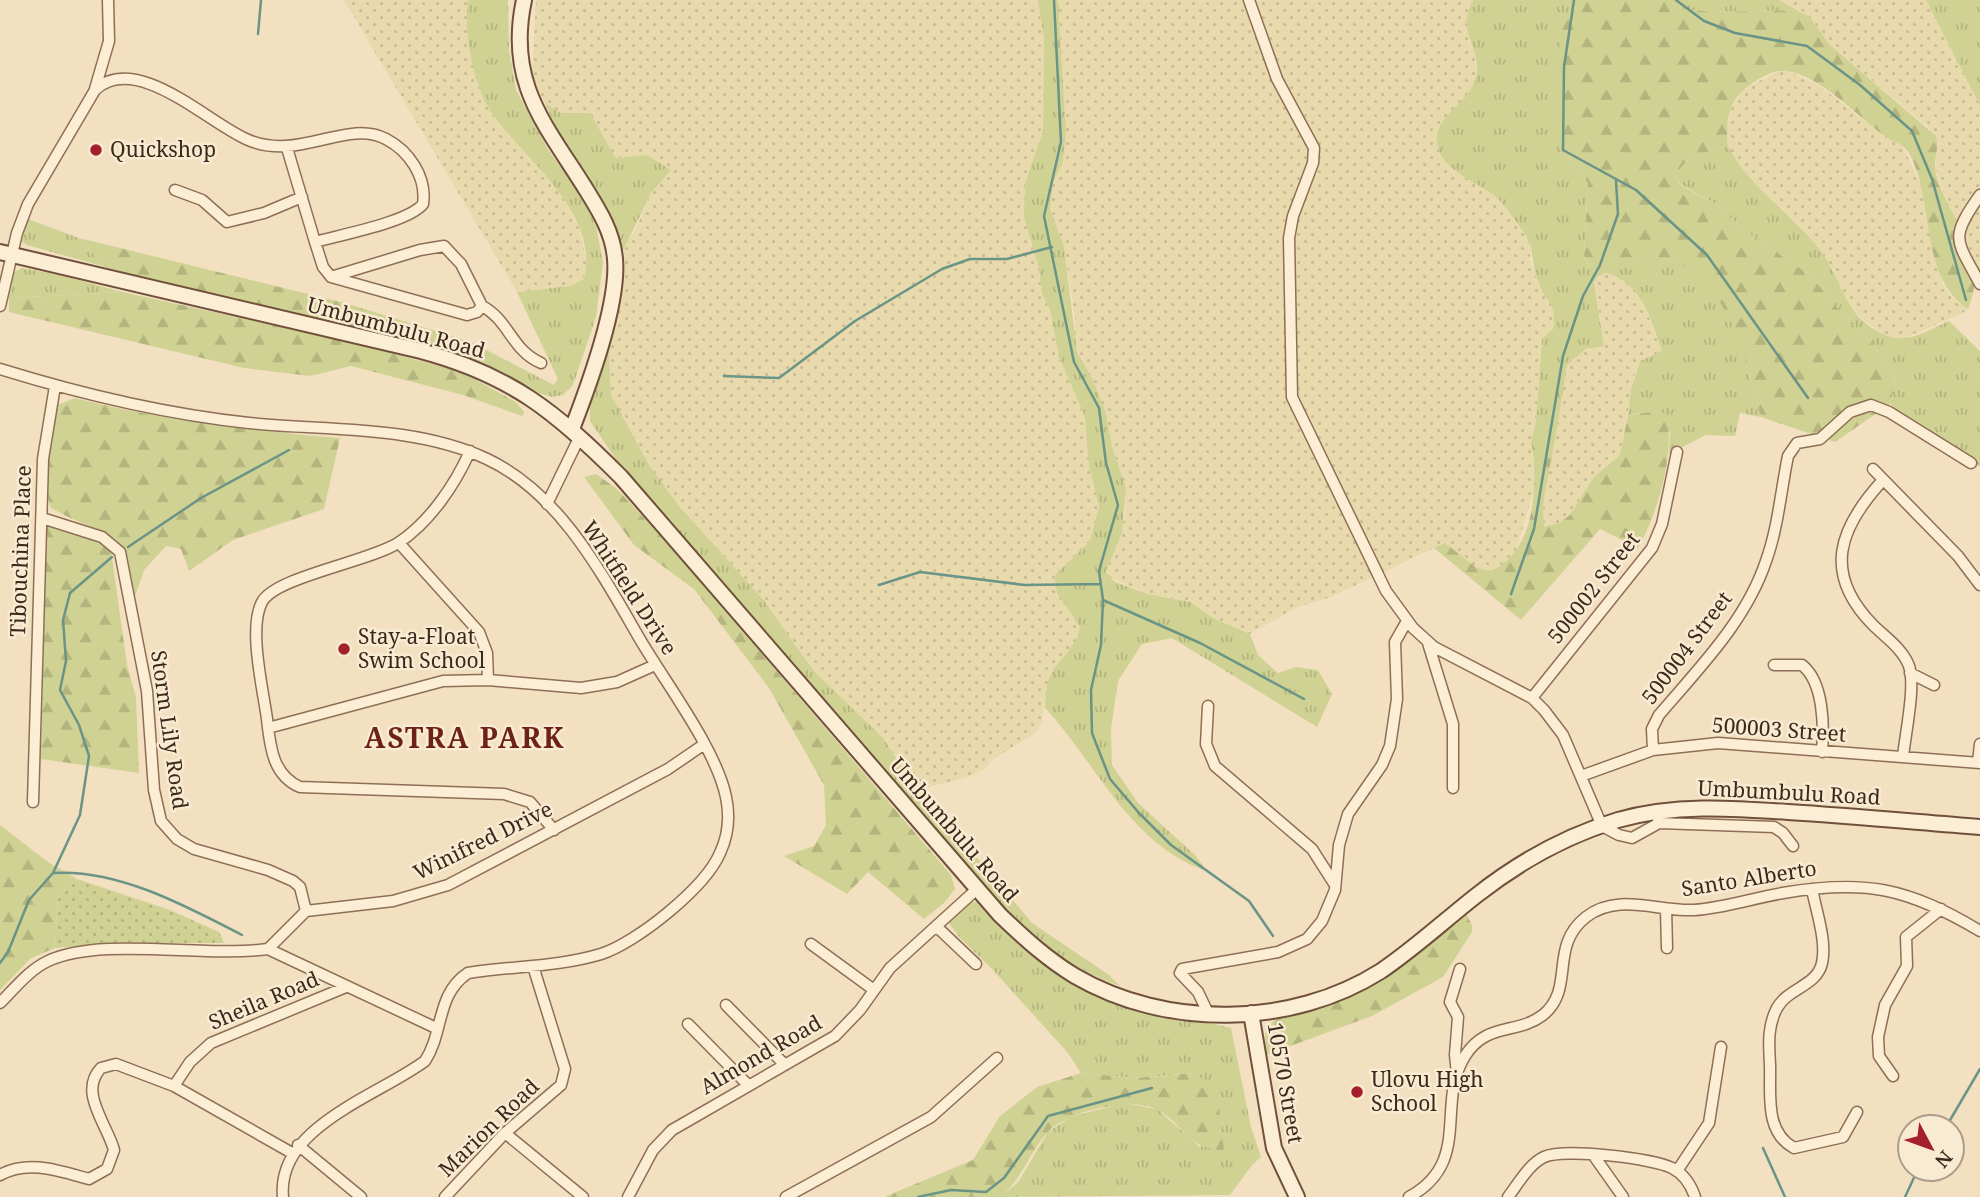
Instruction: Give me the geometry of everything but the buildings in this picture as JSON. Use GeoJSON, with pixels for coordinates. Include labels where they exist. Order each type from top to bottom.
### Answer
{"type":"FeatureCollection","features":[{"type":"Feature","properties":{"kind":"main road"},"geometry":{"type":"LineString","coordinates":[[524,0],[521,52],[531,99],[539,119],[605,220],[615,259],[612,295],[576,432]]}},
{"type":"Feature","properties":{"kind":"main road","name":"Umbumbulu Road"},"geometry":{"type":"LineString","coordinates":[[6,254],[445,358],[513,385],[576,432],[621,477],[977,889],[1038,951],[1074,976],[1124,998],[1178,1012],[1209,1015],[1251,1013],[1302,1004],[1356,984],[1398,958],[1479,893],[1520,865],[1575,836],[1602,826],[1658,817],[1753,809],[1980,827]]}},
{"type":"Feature","properties":{"kind":"main road","name":"10570 Street"},"geometry":{"type":"LineString","coordinates":[[1251,1013],[1274,1148],[1297,1197]]}},
{"type":"Feature","properties":{"kind":"street"},"geometry":{"type":"LineString","coordinates":[[0,306],[6,254],[37,185],[95,90],[108,41],[108,0]]}},
{"type":"Feature","properties":{"kind":"street"},"geometry":{"type":"LineString","coordinates":[[1249,0],[1277,79],[1314,148],[1313,163],[1293,216],[1289,238],[1292,397],[1386,591],[1407,621],[1428,642],[1532,698],[1555,724],[1602,826],[1632,838],[1658,817],[1774,827],[1783,833],[1793,846]]}},
{"type":"Feature","properties":{"kind":"street"},"geometry":{"type":"LineString","coordinates":[[95,90],[116,78],[136,78],[256,143],[287,148],[356,133],[369,134],[395,145],[422,179],[424,197],[418,210],[315,242]]}},
{"type":"Feature","properties":{"kind":"street"},"geometry":{"type":"LineString","coordinates":[[287,148],[323,267],[331,276],[467,314],[477,312],[482,306]]}},
{"type":"Feature","properties":{"kind":"street"},"geometry":{"type":"LineString","coordinates":[[175,190],[202,200],[227,222],[264,213],[302,197]]}},
{"type":"Feature","properties":{"kind":"street"},"geometry":{"type":"LineString","coordinates":[[1980,195],[1965,216],[1958,239],[1965,261],[1980,284]]}},
{"type":"Feature","properties":{"kind":"street"},"geometry":{"type":"LineString","coordinates":[[331,276],[441,246],[450,250],[461,264],[482,306],[496,315],[523,354],[541,363]]}},
{"type":"Feature","properties":{"kind":"street","name":"Whitfield Drive"},"geometry":{"type":"LineString","coordinates":[[0,369],[122,402],[197,415],[402,436],[470,452],[516,475],[547,504],[596,566],[703,745],[721,782],[728,816],[726,838],[711,868],[664,915],[623,946],[599,955],[468,973],[458,980],[447,994],[436,1028],[434,1046],[425,1061],[317,1128],[295,1149]]}},
{"type":"Feature","properties":{"kind":"street","name":"Tibouchina Place"},"geometry":{"type":"LineString","coordinates":[[33,802],[44,435],[55,386]]}},
{"type":"Feature","properties":{"kind":"street","name":"500004 Street"},"geometry":{"type":"LineString","coordinates":[[1653,750],[1652,729],[1659,715],[1730,628],[1756,585],[1770,546],[1788,456],[1797,443],[1820,439],[1850,412],[1871,405],[1889,412],[1971,463]]}},
{"type":"Feature","properties":{"kind":"street"},"geometry":{"type":"LineString","coordinates":[[547,504],[576,432]]}},
{"type":"Feature","properties":{"kind":"street"},"geometry":{"type":"LineString","coordinates":[[470,452],[449,489],[429,515],[399,543],[368,558],[293,581],[272,591],[262,601],[256,628],[268,728],[277,767],[289,781],[300,787],[504,794],[530,802],[554,830]]}},
{"type":"Feature","properties":{"kind":"street","name":"500002 Street"},"geometry":{"type":"LineString","coordinates":[[1532,698],[1652,548],[1662,524],[1676,452]]}},
{"type":"Feature","properties":{"kind":"street"},"geometry":{"type":"LineString","coordinates":[[1873,469],[1958,556],[1980,585]]}},
{"type":"Feature","properties":{"kind":"street"},"geometry":{"type":"LineString","coordinates":[[1884,480],[1861,503],[1850,522],[1843,547],[1842,574],[1852,601],[1898,649],[1910,673],[1903,757]]}},
{"type":"Feature","properties":{"kind":"street","name":"Storm Lily Road"},"geometry":{"type":"LineString","coordinates":[[42,518],[102,537],[120,552],[147,691],[154,790],[161,821],[177,839],[194,849],[268,870],[293,881],[300,887],[306,911]]}},
{"type":"Feature","properties":{"kind":"street"},"geometry":{"type":"LineString","coordinates":[[399,543],[479,632],[487,653],[488,680]]}},
{"type":"Feature","properties":{"kind":"street"},"geometry":{"type":"LineString","coordinates":[[1209,1015],[1194,986],[1180,973],[1182,968],[1191,964],[1258,957],[1296,945],[1307,939],[1329,911],[1339,845],[1348,814],[1382,765],[1390,746],[1398,699],[1395,642],[1407,621]]}},
{"type":"Feature","properties":{"kind":"street"},"geometry":{"type":"LineString","coordinates":[[1428,642],[1453,724],[1452,788]]}},
{"type":"Feature","properties":{"kind":"street"},"geometry":{"type":"LineString","coordinates":[[268,728],[443,681],[488,680],[581,688],[617,682],[655,665]]}},
{"type":"Feature","properties":{"kind":"street"},"geometry":{"type":"LineString","coordinates":[[1774,665],[1802,665],[1808,671],[1822,709],[1822,752]]}},
{"type":"Feature","properties":{"kind":"street"},"geometry":{"type":"LineString","coordinates":[[1910,673],[1934,685]]}},
{"type":"Feature","properties":{"kind":"street"},"geometry":{"type":"LineString","coordinates":[[1208,706],[1206,744],[1215,765],[1312,849],[1328,879],[1335,885]]}},
{"type":"Feature","properties":{"kind":"street","name":"500003 Street"},"geometry":{"type":"LineString","coordinates":[[1581,776],[1653,750],[1718,743],[1979,763]]}},
{"type":"Feature","properties":{"kind":"street"},"geometry":{"type":"LineString","coordinates":[[1979,763],[1980,744]]}},
{"type":"Feature","properties":{"kind":"street","name":"Winifred Drive"},"geometry":{"type":"LineString","coordinates":[[306,911],[418,895],[448,884],[668,769],[703,745]]}},
{"type":"Feature","properties":{"kind":"street","name":"Santo Alberto"},"geometry":{"type":"LineString","coordinates":[[1409,1197],[1427,1185],[1445,1160],[1458,1073],[1464,1058],[1480,1039],[1495,1030],[1534,1020],[1554,1003],[1561,988],[1563,949],[1571,932],[1587,916],[1616,905],[1705,909],[1840,886],[1889,890],[1912,895],[1980,931]]}},
{"type":"Feature","properties":{"kind":"street","name":"Almond Road"},"geometry":{"type":"LineString","coordinates":[[628,1197],[653,1150],[672,1129],[835,1035],[848,1024],[899,959],[977,889]]}},
{"type":"Feature","properties":{"kind":"street"},"geometry":{"type":"LineString","coordinates":[[1812,889],[1822,964],[1815,977],[1786,996],[1771,1022],[1768,1035],[1770,1108],[1780,1137],[1794,1148],[1843,1137],[1857,1112]]}},
{"type":"Feature","properties":{"kind":"street"},"geometry":{"type":"LineString","coordinates":[[1666,909],[1667,947]]}},
{"type":"Feature","properties":{"kind":"street"},"geometry":{"type":"LineString","coordinates":[[1893,1076],[1879,1056],[1877,1046],[1885,1004],[1907,966],[1906,937],[1941,909]]}},
{"type":"Feature","properties":{"kind":"street"},"geometry":{"type":"LineString","coordinates":[[268,949],[306,911]]}},
{"type":"Feature","properties":{"kind":"street"},"geometry":{"type":"LineString","coordinates":[[936,926],[976,964]]}},
{"type":"Feature","properties":{"kind":"street"},"geometry":{"type":"LineString","coordinates":[[811,944],[873,990]]}},
{"type":"Feature","properties":{"kind":"street"},"geometry":{"type":"LineString","coordinates":[[0,1003],[37,968],[59,957],[134,948],[199,953],[268,949],[436,1028]]}},
{"type":"Feature","properties":{"kind":"street","name":"Marion Road"},"geometry":{"type":"LineString","coordinates":[[445,1197],[505,1133],[556,1091],[564,1079],[565,1069],[533,966]]}},
{"type":"Feature","properties":{"kind":"street"},"geometry":{"type":"LineString","coordinates":[[1458,1073],[1455,1055],[1458,1017],[1450,1002],[1460,969]]}},
{"type":"Feature","properties":{"kind":"street","name":"Sheila Road"},"geometry":{"type":"LineString","coordinates":[[174,1086],[190,1062],[211,1043],[346,987]]}},
{"type":"Feature","properties":{"kind":"street"},"geometry":{"type":"LineString","coordinates":[[726,1005],[785,1065]]}},
{"type":"Feature","properties":{"kind":"street"},"geometry":{"type":"LineString","coordinates":[[688,1024],[748,1085]]}},
{"type":"Feature","properties":{"kind":"street"},"geometry":{"type":"LineString","coordinates":[[1677,1171],[1709,1123],[1721,1047]]}},
{"type":"Feature","properties":{"kind":"street"},"geometry":{"type":"LineString","coordinates":[[786,1197],[931,1117],[997,1058]]}},
{"type":"Feature","properties":{"kind":"street"},"geometry":{"type":"LineString","coordinates":[[0,1175],[16,1169],[38,1167],[89,1179],[107,1169],[114,1150],[92,1098],[91,1086],[98,1072],[108,1065],[122,1065],[174,1086],[295,1149],[361,1197]]}},
{"type":"Feature","properties":{"kind":"street"},"geometry":{"type":"LineString","coordinates":[[505,1133],[583,1197]]}},
{"type":"Feature","properties":{"kind":"street"},"geometry":{"type":"LineString","coordinates":[[284,1197],[282,1178],[295,1149]]}},
{"type":"Feature","properties":{"kind":"street"},"geometry":{"type":"LineString","coordinates":[[1508,1197],[1542,1158],[1558,1154],[1656,1162],[1677,1171],[1690,1184],[1695,1197]]}},
{"type":"Feature","properties":{"kind":"street"},"geometry":{"type":"LineString","coordinates":[[1594,1156],[1623,1197]]}},
{"type":"Feature","properties":{"kind":"shaded area"},"geometry":{"type":"Polygon","coordinates":[[[344,0],[468,0],[471,57],[477,83],[495,118],[547,175],[563,198],[580,230],[587,265],[584,279],[570,286],[517,292],[344,0]]]}},
{"type":"Feature","properties":{"kind":"shaded area"},"geometry":{"type":"Polygon","coordinates":[[[536,0],[1038,0],[1044,39],[1043,131],[1025,183],[1031,243],[1040,268],[1042,294],[1050,310],[1059,357],[1085,417],[1099,506],[1090,541],[1054,576],[1057,593],[1080,627],[1078,640],[1046,688],[1042,723],[1037,732],[992,760],[984,769],[969,777],[920,789],[883,738],[813,670],[762,598],[679,506],[649,465],[611,395],[608,336],[626,242],[635,231],[651,193],[670,170],[647,155],[616,158],[590,113],[561,113],[545,103],[532,73],[536,0]]]}},
{"type":"Feature","properties":{"kind":"shaded area"},"geometry":{"type":"Polygon","coordinates":[[[1058,0],[1473,0],[1469,40],[1474,51],[1477,76],[1473,88],[1437,130],[1454,171],[1485,187],[1502,203],[1530,243],[1530,259],[1539,285],[1555,306],[1553,329],[1542,339],[1536,422],[1531,440],[1535,487],[1515,553],[1503,566],[1491,572],[1477,568],[1444,543],[1331,597],[1295,608],[1250,634],[1213,618],[1190,601],[1148,594],[1109,577],[1107,568],[1125,517],[1126,488],[1112,446],[1106,413],[1074,343],[1075,318],[1064,246],[1050,209],[1053,183],[1063,161],[1066,132],[1058,0]]]}},
{"type":"Feature","properties":{"kind":"shaded area"},"geometry":{"type":"Polygon","coordinates":[[[1779,0],[1926,0],[1980,106],[1980,276],[1940,184],[1935,167],[1939,142],[1928,127],[1829,44],[1803,12],[1779,0]]]}},
{"type":"Feature","properties":{"kind":"shaded area"},"geometry":{"type":"Polygon","coordinates":[[[1779,71],[1793,73],[1818,85],[1888,138],[1902,145],[1920,182],[1943,285],[1954,299],[1968,309],[1902,339],[1887,336],[1866,322],[1845,302],[1833,269],[1819,249],[1796,222],[1756,188],[1739,168],[1728,146],[1726,128],[1732,106],[1744,89],[1779,71]]]}},
{"type":"Feature","properties":{"kind":"shaded area"},"geometry":{"type":"Polygon","coordinates":[[[1607,273],[1631,285],[1642,299],[1662,351],[1640,361],[1635,372],[1620,455],[1594,477],[1570,515],[1559,523],[1544,528],[1543,504],[1567,365],[1576,355],[1596,346],[1602,328],[1594,283],[1597,277],[1607,273]]]}},
{"type":"Feature","properties":{"kind":"green space"},"geometry":{"type":"Polygon","coordinates":[[[468,0],[508,0],[509,49],[516,90],[549,151],[581,195],[596,226],[603,262],[596,317],[573,385],[563,395],[552,397],[538,393],[491,367],[436,346],[379,332],[345,303],[471,342],[554,385],[558,379],[517,292],[570,286],[584,279],[586,256],[582,233],[558,191],[488,107],[472,62],[467,29],[468,0]]]}},
{"type":"Feature","properties":{"kind":"green space"},"geometry":{"type":"Polygon","coordinates":[[[1038,0],[1058,0],[1066,132],[1063,161],[1053,183],[1050,209],[1064,246],[1077,352],[1092,378],[1106,413],[1112,446],[1126,488],[1122,532],[1106,572],[1115,582],[1148,594],[1191,602],[1213,618],[1250,634],[1258,655],[1278,673],[1296,667],[1318,670],[1332,694],[1317,727],[1172,638],[1142,644],[1118,681],[1111,729],[1112,765],[1138,803],[1195,855],[1207,871],[1180,859],[1157,843],[1136,823],[1045,708],[1049,678],[1073,645],[1080,627],[1057,593],[1054,576],[1090,541],[1099,506],[1089,466],[1085,417],[1059,357],[1050,310],[1042,294],[1039,268],[1024,217],[1025,183],[1043,131],[1044,39],[1038,0]]]}},
{"type":"Feature","properties":{"kind":"green space"},"geometry":{"type":"Polygon","coordinates":[[[1473,0],[1581,0],[1562,25],[1558,138],[1588,183],[1584,257],[1590,267],[1630,258],[1654,257],[1679,264],[1700,277],[1730,318],[1748,368],[1761,417],[1740,413],[1735,436],[1706,435],[1669,454],[1670,431],[1639,413],[1628,415],[1631,389],[1640,361],[1662,351],[1649,315],[1637,294],[1619,278],[1606,273],[1597,277],[1594,283],[1604,346],[1586,349],[1567,365],[1556,434],[1531,440],[1536,422],[1542,339],[1553,329],[1552,308],[1541,289],[1530,244],[1521,228],[1499,200],[1461,175],[1444,160],[1437,139],[1442,122],[1468,94],[1476,77],[1476,57],[1467,22],[1473,0]]]}},
{"type":"Feature","properties":{"kind":"green space"},"geometry":{"type":"Polygon","coordinates":[[[1581,0],[1669,0],[1682,9],[1713,12],[1797,10],[1810,17],[1829,44],[1936,136],[1936,175],[1956,219],[1974,277],[1974,290],[1968,309],[1952,295],[1941,278],[1934,258],[1923,193],[1909,153],[1837,97],[1807,78],[1793,72],[1780,71],[1750,85],[1740,93],[1732,107],[1727,130],[1728,146],[1689,158],[1674,176],[1682,186],[1715,204],[1745,231],[1810,275],[1852,325],[1873,343],[1896,381],[1890,404],[1835,442],[1761,417],[1740,343],[1729,318],[1716,296],[1699,277],[1679,264],[1646,256],[1590,267],[1584,256],[1588,183],[1558,138],[1554,93],[1562,25],[1581,0]]]}},
{"type":"Feature","properties":{"kind":"green space"},"geometry":{"type":"Polygon","coordinates":[[[1669,0],[1779,0],[1797,10],[1713,12],[1682,9],[1669,0]]]}},
{"type":"Feature","properties":{"kind":"green space"},"geometry":{"type":"Polygon","coordinates":[[[1926,0],[1980,0],[1980,106],[1926,0]]]}},
{"type":"Feature","properties":{"kind":"green space"},"geometry":{"type":"Polygon","coordinates":[[[545,103],[561,113],[590,113],[616,158],[647,155],[671,170],[651,193],[621,255],[609,214],[561,138],[545,103]]]}},
{"type":"Feature","properties":{"kind":"green space"},"geometry":{"type":"Polygon","coordinates":[[[1728,146],[1759,188],[1820,250],[1846,299],[1861,320],[1896,338],[1912,337],[1949,321],[1980,351],[1980,466],[1923,431],[1890,404],[1896,381],[1873,343],[1852,325],[1810,275],[1745,231],[1715,204],[1682,185],[1674,176],[1689,158],[1728,146]]]}},
{"type":"Feature","properties":{"kind":"green space"},"geometry":{"type":"Polygon","coordinates":[[[25,218],[79,238],[106,267],[27,245],[21,241],[25,218]]]}},
{"type":"Feature","properties":{"kind":"green space"},"geometry":{"type":"Polygon","coordinates":[[[79,238],[345,303],[379,332],[150,281],[106,267],[79,238]]]}},
{"type":"Feature","properties":{"kind":"green space"},"geometry":{"type":"Polygon","coordinates":[[[22,268],[122,292],[9,298],[14,272],[22,268]]]}},
{"type":"Feature","properties":{"kind":"green space"},"geometry":{"type":"Polygon","coordinates":[[[122,292],[341,340],[462,372],[516,402],[524,412],[522,416],[463,395],[351,366],[310,376],[244,368],[9,312],[9,298],[122,292]]]}},
{"type":"Feature","properties":{"kind":"green space"},"geometry":{"type":"Polygon","coordinates":[[[608,336],[611,395],[649,465],[679,506],[762,598],[813,670],[883,738],[907,774],[1032,923],[1109,975],[1120,986],[1060,957],[1007,916],[630,480],[590,421],[590,401],[608,336]]]}},
{"type":"Feature","properties":{"kind":"green space"},"geometry":{"type":"Polygon","coordinates":[[[75,398],[206,424],[340,438],[324,509],[233,540],[189,571],[181,549],[166,546],[144,570],[133,602],[124,557],[118,545],[101,531],[51,508],[47,495],[45,470],[55,406],[75,398]]]}},
{"type":"Feature","properties":{"kind":"green space"},"geometry":{"type":"Polygon","coordinates":[[[1666,413],[1669,446],[1658,500],[1638,548],[1600,529],[1521,620],[1434,548],[1445,543],[1477,568],[1491,571],[1506,561],[1518,548],[1526,532],[1534,495],[1531,440],[1556,434],[1543,504],[1544,527],[1559,523],[1570,515],[1594,477],[1620,455],[1628,415],[1666,413]]]}},
{"type":"Feature","properties":{"kind":"green space"},"geometry":{"type":"Polygon","coordinates":[[[596,474],[617,489],[662,537],[951,875],[955,889],[944,903],[924,919],[868,872],[847,894],[784,856],[814,846],[826,825],[824,785],[769,688],[694,589],[634,545],[584,477],[596,474]]]}},
{"type":"Feature","properties":{"kind":"green space"},"geometry":{"type":"Polygon","coordinates":[[[46,526],[99,542],[111,551],[127,665],[136,697],[139,773],[41,759],[46,526]]]}},
{"type":"Feature","properties":{"kind":"green space"},"geometry":{"type":"Polygon","coordinates":[[[0,825],[48,862],[77,879],[58,897],[55,948],[31,958],[0,990],[0,825]]]}},
{"type":"Feature","properties":{"kind":"green space"},"geometry":{"type":"Polygon","coordinates":[[[77,879],[170,910],[219,932],[224,943],[110,943],[55,948],[58,897],[77,879]]]}},
{"type":"Feature","properties":{"kind":"green space"},"geometry":{"type":"Polygon","coordinates":[[[968,902],[977,902],[1049,966],[1081,987],[1148,1012],[1231,1028],[1251,1127],[1261,1157],[1230,1195],[1001,1197],[1019,1181],[1048,1132],[1070,1117],[1124,1103],[1157,1109],[1201,1148],[1195,1073],[1134,1078],[1081,1073],[1068,1053],[948,922],[968,902]]]}},
{"type":"Feature","properties":{"kind":"green space"},"geometry":{"type":"Polygon","coordinates":[[[1465,912],[1472,925],[1472,932],[1443,977],[1372,1016],[1266,1055],[1265,1033],[1274,1020],[1314,1006],[1465,912]]]}},
{"type":"Feature","properties":{"kind":"green space"},"geometry":{"type":"Polygon","coordinates":[[[1081,1073],[1134,1078],[1195,1073],[1217,1090],[1224,1151],[1193,1141],[1158,1110],[1147,1106],[1117,1105],[1085,1112],[1057,1124],[1048,1132],[1016,1180],[1001,1197],[884,1197],[973,1160],[1000,1116],[1037,1087],[1081,1073]]]}},
{"type":"Feature","properties":{"kind":"waterway"},"geometry":{"type":"LineString","coordinates":[[258,34],[261,0]]}},
{"type":"Feature","properties":{"kind":"waterway"},"geometry":{"type":"LineString","coordinates":[[1054,0],[1061,142],[1044,216],[1074,362],[1099,408],[1106,463],[1118,505],[1099,571],[1103,600],[1101,645],[1091,690],[1092,733],[1110,779],[1139,813],[1171,845],[1249,901],[1273,936]]}},
{"type":"Feature","properties":{"kind":"waterway"},"geometry":{"type":"LineString","coordinates":[[1574,0],[1564,67],[1563,150],[1636,190],[1707,255],[1808,398]]}},
{"type":"Feature","properties":{"kind":"waterway"},"geometry":{"type":"LineString","coordinates":[[1676,0],[1704,21],[1735,33],[1807,46],[1860,85],[1912,131],[1932,179],[1966,300]]}},
{"type":"Feature","properties":{"kind":"waterway"},"geometry":{"type":"LineString","coordinates":[[1511,594],[1534,529],[1563,356],[1583,296],[1600,265],[1618,214],[1616,181]]}},
{"type":"Feature","properties":{"kind":"waterway"},"geometry":{"type":"LineString","coordinates":[[724,376],[779,378],[855,321],[942,269],[970,259],[1007,259],[1052,247]]}},
{"type":"Feature","properties":{"kind":"waterway"},"geometry":{"type":"LineString","coordinates":[[128,547],[201,498],[289,450]]}},
{"type":"Feature","properties":{"kind":"waterway"},"geometry":{"type":"LineString","coordinates":[[0,963],[8,952],[29,900],[53,873],[80,815],[89,756],[79,725],[60,690],[66,661],[63,620],[70,593],[112,557]]}},
{"type":"Feature","properties":{"kind":"waterway"},"geometry":{"type":"LineString","coordinates":[[879,585],[920,572],[1025,585],[1100,584]]}},
{"type":"Feature","properties":{"kind":"waterway"},"geometry":{"type":"LineString","coordinates":[[1103,600],[1200,643],[1304,699]]}},
{"type":"Feature","properties":{"kind":"waterway"},"geometry":{"type":"LineString","coordinates":[[54,873],[78,873],[127,883],[175,902],[242,935]]}},
{"type":"Feature","properties":{"kind":"waterway"},"geometry":{"type":"LineString","coordinates":[[1954,1113],[1980,1069]]}},
{"type":"Feature","properties":{"kind":"waterway"},"geometry":{"type":"LineString","coordinates":[[918,1197],[951,1190],[986,1192],[1004,1178],[1048,1116],[1152,1088]]}},
{"type":"Feature","properties":{"kind":"waterway"},"geometry":{"type":"LineString","coordinates":[[1763,1148],[1785,1197]]}},
{"type":"Feature","properties":{"kind":"waterway"},"geometry":{"type":"LineString","coordinates":[[1905,1197],[1912,1183]]}},
{"type":"Feature","properties":{"kind":"place","name":"Quickshop"},"geometry":{"type":"Point","coordinates":[96,150]}},
{"type":"Feature","properties":{"kind":"place","name":"Stay-a-Float Swim School"},"geometry":{"type":"Point","coordinates":[344,649]}},
{"type":"Feature","properties":{"kind":"place","name":"Ulovu High School"},"geometry":{"type":"Point","coordinates":[1357,1092]}},
{"type":"Feature","properties":{"kind":"district","name":"ASTRA PARK"},"geometry":{"type":"Point","coordinates":[465,738]}}]}
